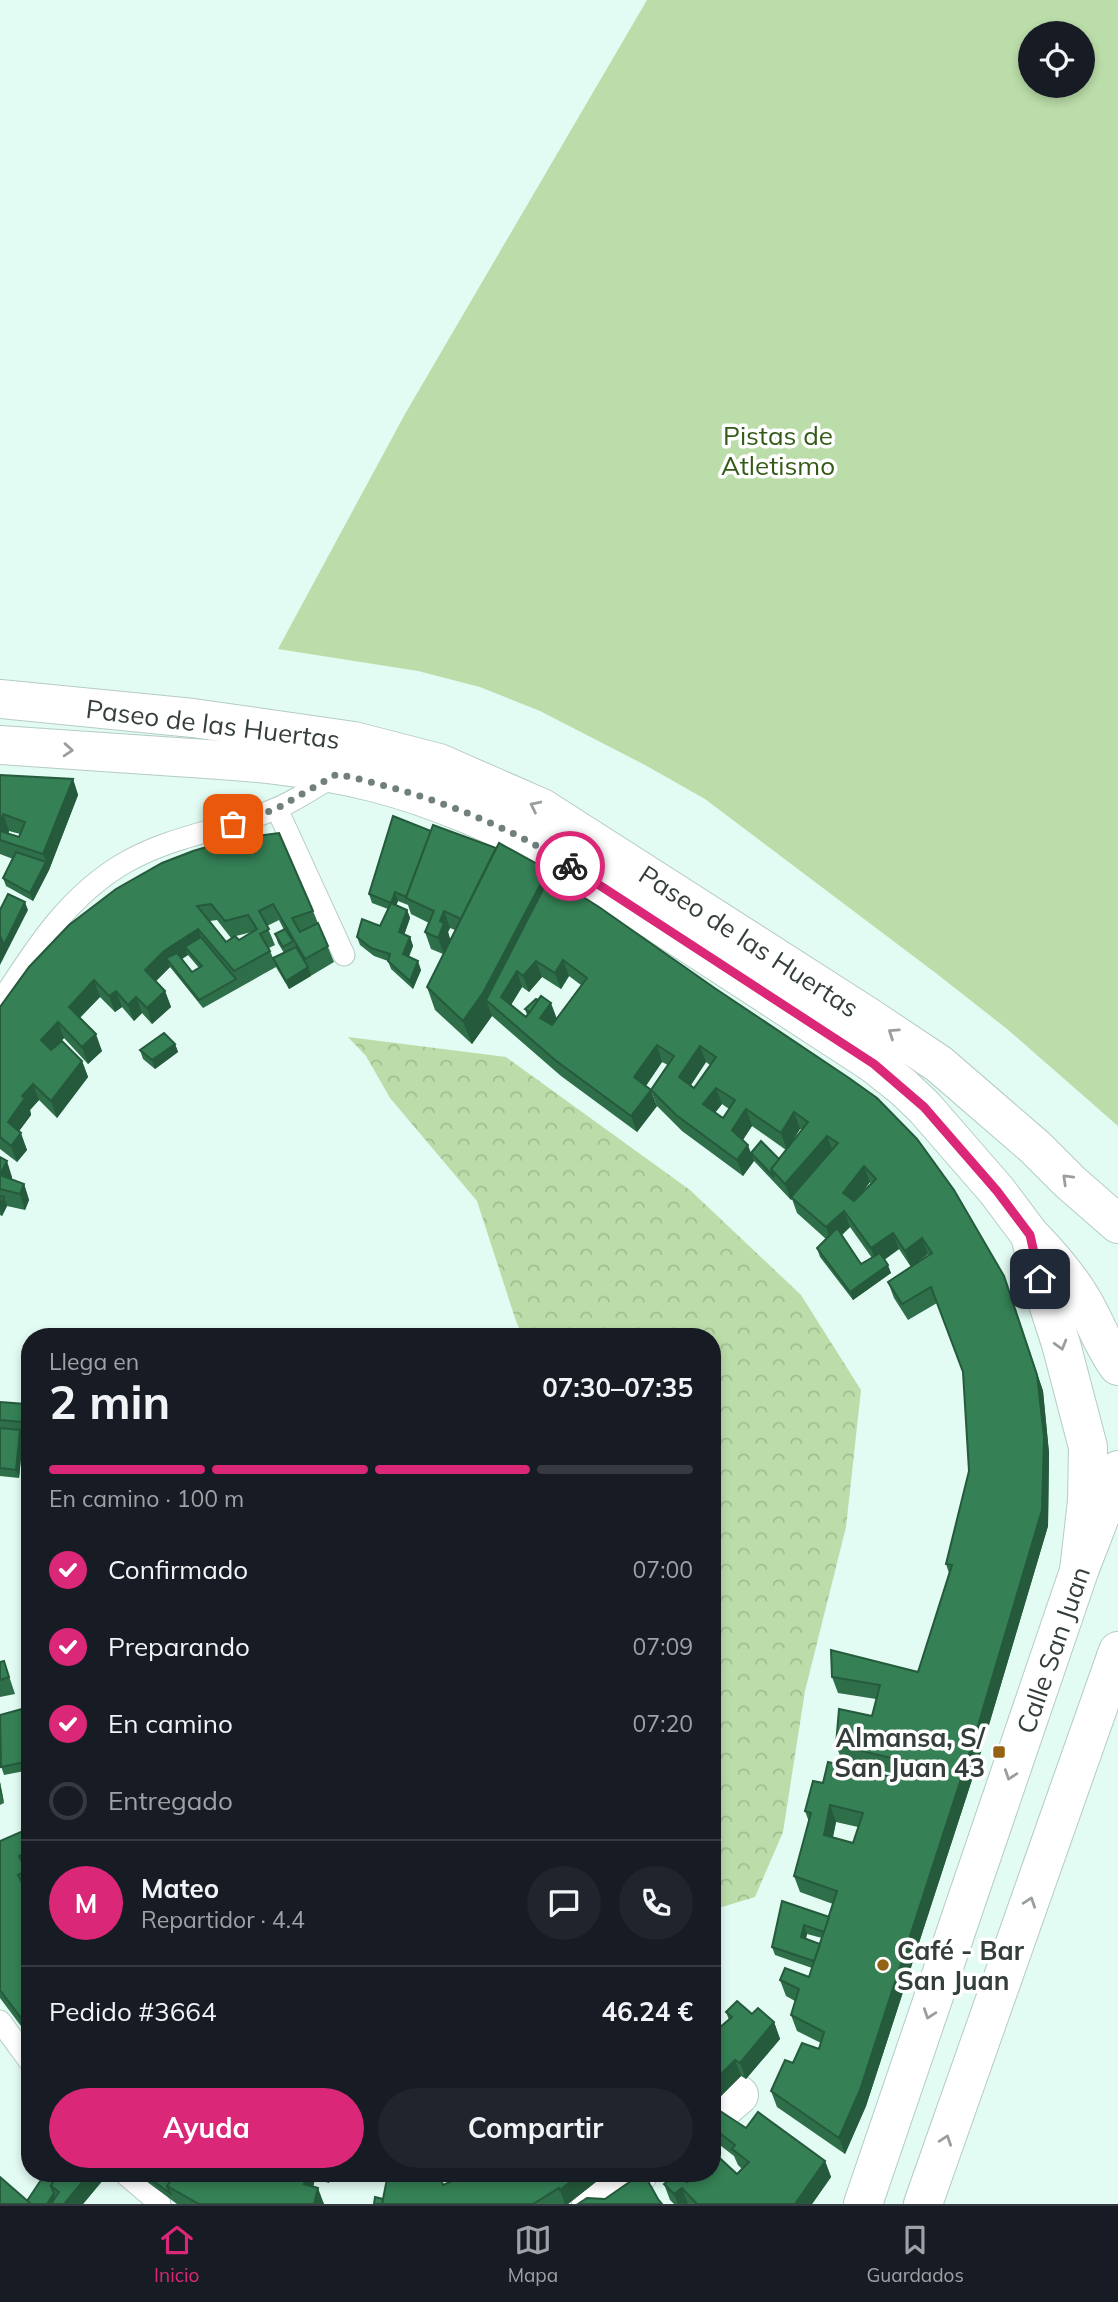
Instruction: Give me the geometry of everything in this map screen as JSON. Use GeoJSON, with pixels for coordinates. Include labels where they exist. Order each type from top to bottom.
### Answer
{"type":"FeatureCollection","features":[{"type":"Feature","properties":{"kind":"street","name":"Paseo de las Huertas"},"geometry":{"type":"LineString","coordinates":[[0,699],[193,718],[355,741],[439,763],[542,808],[939,1064],[1118,1224]]}},
{"type":"Feature","properties":{"kind":"street","name":"Paseo de las Huertas"},"geometry":{"type":"LineString","coordinates":[[0,745],[221,760],[337,774],[418,795],[471,815],[545,850],[874,1064],[924,1107],[1064,1273],[1084,1302],[1118,1366]]}},
{"type":"Feature","properties":{"kind":"street","name":"Paseo de las Huertas"},"geometry":{"type":"LineString","coordinates":[[1030,1235],[1088,1447],[1087,1501],[1079,1571]]}},
{"type":"Feature","properties":{"kind":"street","name":"Calle San Juan"},"geometry":{"type":"LineString","coordinates":[[865,2200],[1079,1571],[1118,1470]]}},
{"type":"Feature","properties":{"kind":"street","name":"Calle San Juan"},"geometry":{"type":"LineString","coordinates":[[922,2204],[1118,1651]]}},
{"type":"Feature","properties":{"kind":"street","name":"Calle San Juan"},"geometry":{"type":"LineString","coordinates":[[865,2200],[875,2183],[883,2179],[900,2178],[915,2189],[922,2204]]}},
{"type":"Feature","properties":{"kind":"street"},"geometry":{"type":"LineString","coordinates":[[591,2204],[625,2182]]}},
{"type":"Feature","properties":{"kind":"lane"},"geometry":{"type":"LineString","coordinates":[[0,1003],[34,949],[73,904],[98,881],[149,850],[276,809],[337,774]]}},
{"type":"Feature","properties":{"kind":"lane"},"geometry":{"type":"LineString","coordinates":[[276,809],[344,955]]}},
{"type":"Feature","properties":{"kind":"lane"},"geometry":{"type":"LineString","coordinates":[[0,2021],[21,2050]]}},
{"type":"Feature","properties":{"kind":"lane"},"geometry":{"type":"LineString","coordinates":[[134,2182],[160,2204]]}},
{"type":"Feature","properties":{"kind":"green space","name":"Pistas de Atletismo"},"geometry":{"type":"Polygon","coordinates":[[[647,0],[1118,0],[1118,1126],[1007,1029],[705,799],[540,711],[480,687],[418,671],[278,649],[405,414],[647,0]]]}},
{"type":"Feature","properties":{"kind":"green space"},"geometry":{"type":"Polygon","coordinates":[[[348,1037],[506,1057],[690,1190],[801,1295],[861,1390],[846,1527],[805,1691],[783,1832],[755,1897],[721,1907],[721,1328],[519,1328],[477,1201],[390,1098],[366,1056],[348,1037]]]}},
{"type":"Feature","properties":{"kind":"building"},"geometry":{"type":"Polygon","coordinates":[[[0,775],[73,779],[43,854],[0,840],[0,831],[19,837],[25,822],[3,814],[0,825],[0,775]]]}},
{"type":"Feature","properties":{"kind":"building"},"geometry":{"type":"Polygon","coordinates":[[[393,816],[431,831],[406,897],[395,892],[391,903],[369,894],[393,816]]]}},
{"type":"Feature","properties":{"kind":"building"},"geometry":{"type":"Polygon","coordinates":[[[433,825],[496,848],[461,919],[444,911],[440,921],[444,923],[438,938],[425,932],[434,911],[406,898],[433,825]]]}},
{"type":"Feature","properties":{"kind":"building"},"geometry":{"type":"Polygon","coordinates":[[[279,833],[313,911],[292,918],[300,932],[318,923],[328,946],[305,959],[273,904],[259,911],[269,929],[260,934],[270,951],[234,971],[198,929],[164,951],[145,970],[165,991],[147,1008],[136,997],[128,1005],[116,991],[109,996],[94,980],[69,1007],[96,1034],[82,1047],[58,1022],[41,1040],[51,1050],[62,1041],[82,1061],[51,1101],[33,1084],[22,1096],[25,1098],[8,1122],[21,1133],[11,1146],[0,1137],[0,1007],[29,967],[69,925],[116,889],[162,863],[234,839],[279,833]],[[211,904],[197,906],[226,942],[235,936],[239,940],[257,929],[248,915],[225,921],[211,904]]]}},
{"type":"Feature","properties":{"kind":"building"},"geometry":{"type":"Polygon","coordinates":[[[499,843],[548,870],[483,993],[463,1021],[427,987],[499,843]]]}},
{"type":"Feature","properties":{"kind":"building"},"geometry":{"type":"Polygon","coordinates":[[[16,852],[46,862],[30,893],[3,878],[16,852]]]}},
{"type":"Feature","properties":{"kind":"building"},"geometry":{"type":"Polygon","coordinates":[[[550,876],[599,907],[877,1098],[917,1139],[954,1190],[1004,1276],[1037,1375],[1044,1437],[1042,1510],[974,1739],[860,2090],[839,2138],[771,2091],[785,2060],[793,2063],[802,2043],[819,2049],[824,2032],[791,2015],[799,1989],[780,1980],[785,1968],[809,1977],[837,1891],[794,1876],[811,1813],[805,1811],[813,1781],[823,1783],[828,1762],[896,1778],[900,1760],[836,1745],[839,1709],[872,1716],[880,1685],[832,1677],[831,1650],[918,1672],[952,1565],[946,1564],[969,1471],[963,1372],[931,1287],[902,1304],[888,1282],[932,1253],[922,1238],[905,1251],[893,1233],[871,1248],[844,1211],[826,1227],[791,1197],[838,1143],[827,1136],[785,1184],[771,1169],[808,1122],[794,1112],[781,1133],[746,1109],[732,1130],[748,1145],[737,1160],[676,1115],[651,1090],[631,1116],[555,1060],[486,1000],[550,876]],[[563,960],[555,973],[536,961],[523,976],[517,971],[501,997],[526,1017],[541,996],[551,1003],[540,1018],[552,1025],[587,978],[563,960]],[[657,1045],[634,1077],[651,1090],[674,1056],[657,1045]],[[700,1046],[679,1077],[694,1088],[716,1057],[700,1046]],[[716,1088],[703,1104],[723,1118],[735,1100],[716,1088]],[[864,1166],[843,1193],[854,1201],[876,1179],[864,1166]],[[830,1805],[824,1835],[853,1843],[863,1813],[830,1805]]]}},
{"type":"Feature","properties":{"kind":"building"},"geometry":{"type":"Polygon","coordinates":[[[8,894],[25,902],[4,945],[0,936],[0,910],[8,894]]]}},
{"type":"Feature","properties":{"kind":"building"},"geometry":{"type":"Polygon","coordinates":[[[391,903],[407,910],[399,932],[410,937],[403,954],[418,961],[410,981],[388,961],[390,954],[371,948],[357,937],[362,919],[380,926],[391,903]]]}},
{"type":"Feature","properties":{"kind":"building"},"geometry":{"type":"Polygon","coordinates":[[[285,929],[293,941],[283,947],[275,934],[285,929]]]}},
{"type":"Feature","properties":{"kind":"building"},"geometry":{"type":"Polygon","coordinates":[[[201,937],[236,979],[199,1000],[166,958],[177,953],[192,972],[202,966],[185,947],[201,937]]]}},
{"type":"Feature","properties":{"kind":"building"},"geometry":{"type":"Polygon","coordinates":[[[296,947],[308,967],[286,981],[273,958],[296,947]]]}},
{"type":"Feature","properties":{"kind":"building"},"geometry":{"type":"Polygon","coordinates":[[[538,1000],[530,1012],[525,1009],[538,1000]]]}},
{"type":"Feature","properties":{"kind":"building"},"geometry":{"type":"Polygon","coordinates":[[[164,1033],[175,1044],[152,1060],[140,1050],[164,1033]]]}},
{"type":"Feature","properties":{"kind":"building"},"geometry":{"type":"Polygon","coordinates":[[[761,1141],[779,1159],[771,1169],[774,1177],[751,1153],[761,1141]]]}},
{"type":"Feature","properties":{"kind":"building"},"geometry":{"type":"Polygon","coordinates":[[[0,1157],[7,1161],[0,1175],[0,1157]]]}},
{"type":"Feature","properties":{"kind":"building"},"geometry":{"type":"Polygon","coordinates":[[[0,1175],[24,1184],[20,1194],[0,1189],[0,1175]]]}},
{"type":"Feature","properties":{"kind":"building"},"geometry":{"type":"Polygon","coordinates":[[[837,1228],[861,1264],[880,1253],[888,1265],[850,1292],[817,1248],[837,1228]]]}},
{"type":"Feature","properties":{"kind":"building"},"geometry":{"type":"Polygon","coordinates":[[[0,1402],[21,1404],[21,1422],[0,1420],[0,1402]]]}},
{"type":"Feature","properties":{"kind":"building"},"geometry":{"type":"Polygon","coordinates":[[[0,1428],[20,1430],[16,1470],[0,1468],[0,1428]]]}},
{"type":"Feature","properties":{"kind":"building"},"geometry":{"type":"Polygon","coordinates":[[[4,1661],[9,1677],[0,1680],[0,1662],[4,1661]]]}},
{"type":"Feature","properties":{"kind":"building"},"geometry":{"type":"Polygon","coordinates":[[[21,1709],[21,1763],[1,1767],[0,1715],[21,1709]]]}},
{"type":"Feature","properties":{"kind":"building"},"geometry":{"type":"Polygon","coordinates":[[[21,1832],[21,1874],[18,1875],[21,1881],[21,2018],[0,1990],[0,1841],[21,1832]]]}},
{"type":"Feature","properties":{"kind":"building"},"geometry":{"type":"Polygon","coordinates":[[[782,1901],[829,1917],[824,1932],[804,1925],[801,1937],[820,1944],[814,1961],[772,1947],[782,1901]]]}},
{"type":"Feature","properties":{"kind":"building"},"geometry":{"type":"Polygon","coordinates":[[[737,2001],[752,2014],[758,2008],[774,2022],[740,2063],[735,2060],[721,2074],[721,2026],[732,2017],[726,2012],[737,2001]]]}},
{"type":"Feature","properties":{"kind":"building"},"geometry":{"type":"Polygon","coordinates":[[[721,2112],[746,2128],[758,2112],[825,2161],[795,2204],[697,2204],[682,2188],[674,2194],[664,2184],[721,2182],[721,2159],[737,2174],[749,2162],[732,2149],[735,2145],[721,2134],[721,2112]]]}},
{"type":"Feature","properties":{"kind":"building"},"geometry":{"type":"Polygon","coordinates":[[[0,2177],[31,2204],[0,2204],[0,2177]]]}},
{"type":"Feature","properties":{"kind":"building"},"geometry":{"type":"Polygon","coordinates":[[[40,2182],[53,2182],[54,2193],[47,2204],[31,2204],[27,2201],[40,2182]]]}},
{"type":"Feature","properties":{"kind":"building"},"geometry":{"type":"Polygon","coordinates":[[[53,2182],[82,2182],[64,2204],[51,2204],[59,2192],[51,2186],[53,2182]]]}},
{"type":"Feature","properties":{"kind":"building"},"geometry":{"type":"Polygon","coordinates":[[[154,2182],[170,2182],[167,2186],[170,2193],[154,2182]]]}},
{"type":"Feature","properties":{"kind":"building"},"geometry":{"type":"Polygon","coordinates":[[[170,2182],[305,2182],[318,2188],[314,2204],[199,2204],[167,2186],[170,2182]]]}},
{"type":"Feature","properties":{"kind":"building"},"geometry":{"type":"Polygon","coordinates":[[[386,2182],[442,2182],[443,2185],[450,2182],[570,2182],[533,2204],[382,2204],[386,2182]]]}},
{"type":"Feature","properties":{"kind":"building"},"geometry":{"type":"Polygon","coordinates":[[[629,2182],[648,2182],[662,2204],[578,2204],[587,2198],[605,2199],[629,2182]]]}},
{"type":"Feature","properties":{"kind":"building"},"geometry":{"type":"Polygon","coordinates":[[[375,2197],[383,2199],[382,2204],[374,2204],[375,2197]]]}},
{"type":"Feature","properties":{"kind":"way so far"},"geometry":{"type":"LineString","coordinates":[[233,824],[276,809],[337,774],[418,795],[459,810],[545,850],[570,866]]}},
{"type":"Feature","properties":{"kind":"place","name":"Almansa, S/ San Juan 43"},"geometry":{"type":"Point","coordinates":[999,1752]}},
{"type":"Feature","properties":{"kind":"place","name":"Café - Bar San Juan"},"geometry":{"type":"Point","coordinates":[883,1965]}},
{"type":"Feature","properties":{"kind":"route"},"geometry":{"type":"LineString","coordinates":[[570,866],[874,1064],[903,1087],[924,1107],[997,1191],[1030,1235],[1040,1279]]}}]}
